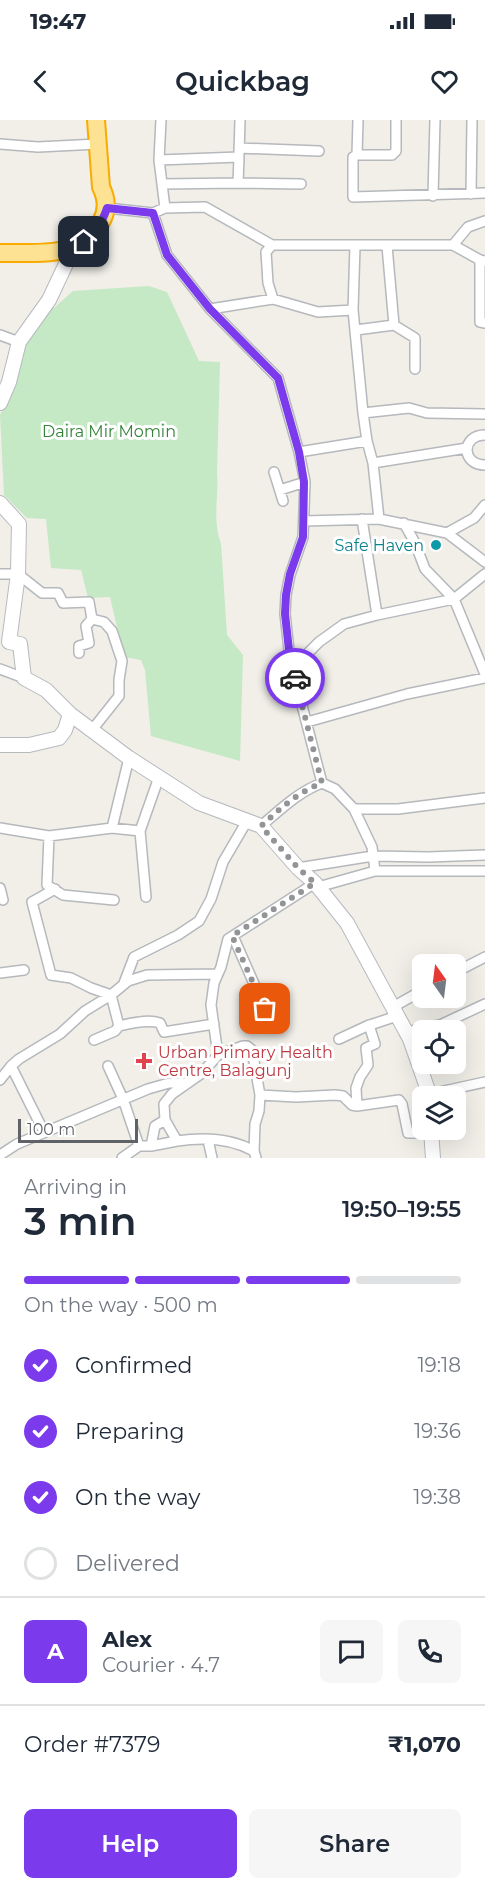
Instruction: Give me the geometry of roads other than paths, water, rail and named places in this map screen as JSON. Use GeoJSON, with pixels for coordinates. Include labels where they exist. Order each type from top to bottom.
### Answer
{"type":"FeatureCollection","features":[{"type":"Feature","properties":{"kind":"highway"},"geometry":{"type":"LineString","coordinates":[[96,120],[102,153]]}},
{"type":"Feature","properties":{"kind":"highway"},"geometry":{"type":"LineString","coordinates":[[0,253],[58,252],[74,249],[97,229],[103,220],[106,202],[101,187],[106,120]]}},
{"type":"Feature","properties":{"kind":"street"},"geometry":{"type":"LineString","coordinates":[[161,120],[159,160],[165,208]]}},
{"type":"Feature","properties":{"kind":"street"},"geometry":{"type":"LineString","coordinates":[[238,183],[240,120]]}},
{"type":"Feature","properties":{"kind":"street"},"geometry":{"type":"LineString","coordinates":[[357,155],[358,120]]}},
{"type":"Feature","properties":{"kind":"street"},"geometry":{"type":"LineString","coordinates":[[396,120],[396,150],[392,155],[353,157],[353,197],[485,193]]}},
{"type":"Feature","properties":{"kind":"street"},"geometry":{"type":"LineString","coordinates":[[433,196],[435,120]]}},
{"type":"Feature","properties":{"kind":"street"},"geometry":{"type":"LineString","coordinates":[[471,194],[472,120]]}},
{"type":"Feature","properties":{"kind":"street"},"geometry":{"type":"LineString","coordinates":[[0,144],[102,153]]}},
{"type":"Feature","properties":{"kind":"street"},"geometry":{"type":"LineString","coordinates":[[159,160],[239,153],[319,151]]}},
{"type":"Feature","properties":{"kind":"street"},"geometry":{"type":"LineString","coordinates":[[162,184],[301,184]]}},
{"type":"Feature","properties":{"kind":"street"},"geometry":{"type":"LineString","coordinates":[[106,202],[153,213],[165,208],[205,207],[272,245],[453,245],[482,261],[480,322],[485,323]]}},
{"type":"Feature","properties":{"kind":"street"},"geometry":{"type":"LineString","coordinates":[[153,213],[167,255],[210,309],[278,378],[299,452],[304,482],[303,537],[290,574],[285,614],[290,659],[322,783]]}},
{"type":"Feature","properties":{"kind":"street"},"geometry":{"type":"LineString","coordinates":[[453,245],[468,227],[485,221]]}},
{"type":"Feature","properties":{"kind":"street"},"geometry":{"type":"LineString","coordinates":[[272,245],[266,252],[268,283],[273,299]]}},
{"type":"Feature","properties":{"kind":"street"},"geometry":{"type":"LineString","coordinates":[[355,246],[353,310],[363,413],[373,463],[380,519]]}},
{"type":"Feature","properties":{"kind":"street"},"geometry":{"type":"LineString","coordinates":[[387,246],[394,325]]}},
{"type":"Feature","properties":{"kind":"street"},"geometry":{"type":"LineString","coordinates":[[0,403],[9,382],[19,342],[49,300],[74,249]]}},
{"type":"Feature","properties":{"kind":"street"},"geometry":{"type":"LineString","coordinates":[[210,309],[273,299],[318,312],[353,310]]}},
{"type":"Feature","properties":{"kind":"street"},"geometry":{"type":"LineString","coordinates":[[356,330],[394,325],[415,338],[415,369]]}},
{"type":"Feature","properties":{"kind":"street"},"geometry":{"type":"LineString","coordinates":[[0,335],[19,342]]}},
{"type":"Feature","properties":{"kind":"street"},"geometry":{"type":"LineString","coordinates":[[363,413],[409,408],[427,413],[485,414]]}},
{"type":"Feature","properties":{"kind":"street"},"geometry":{"type":"LineString","coordinates":[[485,435],[474,437],[467,448],[469,458],[473,462],[485,465]]}},
{"type":"Feature","properties":{"kind":"street"},"geometry":{"type":"LineString","coordinates":[[299,452],[367,441]]}},
{"type":"Feature","properties":{"kind":"street"},"geometry":{"type":"LineString","coordinates":[[373,463],[467,448]]}},
{"type":"Feature","properties":{"kind":"street"},"geometry":{"type":"LineString","coordinates":[[274,472],[283,501]]}},
{"type":"Feature","properties":{"kind":"street"},"geometry":{"type":"LineString","coordinates":[[279,490],[304,482]]}},
{"type":"Feature","properties":{"kind":"street"},"geometry":{"type":"LineString","coordinates":[[0,503],[19,524],[18,573],[4,641],[20,644],[24,678]]}},
{"type":"Feature","properties":{"kind":"street"},"geometry":{"type":"LineString","coordinates":[[447,533],[474,518],[485,505]]}},
{"type":"Feature","properties":{"kind":"street"},"geometry":{"type":"LineString","coordinates":[[362,519],[378,615]]}},
{"type":"Feature","properties":{"kind":"street"},"geometry":{"type":"LineString","coordinates":[[304,521],[380,519],[404,523],[447,533],[485,562]]}},
{"type":"Feature","properties":{"kind":"street"},"geometry":{"type":"LineString","coordinates":[[307,722],[407,694],[485,676],[454,599],[425,569],[404,523]]}},
{"type":"Feature","properties":{"kind":"street"},"geometry":{"type":"LineString","coordinates":[[0,574],[18,573],[42,593],[58,593],[63,603],[89,602],[92,619]]}},
{"type":"Feature","properties":{"kind":"street"},"geometry":{"type":"LineString","coordinates":[[290,659],[307,654],[344,624],[454,599],[485,574]]}},
{"type":"Feature","properties":{"kind":"street"},"geometry":{"type":"LineString","coordinates":[[79,654],[79,646],[89,643],[86,626],[92,619]]}},
{"type":"Feature","properties":{"kind":"street"},"geometry":{"type":"LineString","coordinates":[[92,619],[104,622],[112,631],[122,661],[119,696],[92,730]]}},
{"type":"Feature","properties":{"kind":"street"},"geometry":{"type":"LineString","coordinates":[[0,669],[46,690],[70,714],[129,758],[199,802],[261,826],[298,868],[317,885],[346,923],[410,1040],[427,1086]]}},
{"type":"Feature","properties":{"kind":"street"},"geometry":{"type":"LineString","coordinates":[[0,746],[28,745],[59,738],[70,714]]}},
{"type":"Feature","properties":{"kind":"street"},"geometry":{"type":"LineString","coordinates":[[112,828],[129,758]]}},
{"type":"Feature","properties":{"kind":"street"},"geometry":{"type":"LineString","coordinates":[[146,897],[140,831],[159,777]]}},
{"type":"Feature","properties":{"kind":"street"},"geometry":{"type":"LineString","coordinates":[[261,826],[291,801],[322,783],[335,789],[354,809],[372,846],[375,871]]}},
{"type":"Feature","properties":{"kind":"street"},"geometry":{"type":"LineString","coordinates":[[354,809],[398,809],[485,798]]}},
{"type":"Feature","properties":{"kind":"street"},"geometry":{"type":"LineString","coordinates":[[123,984],[134,957],[199,921],[211,899],[223,862],[247,821]]}},
{"type":"Feature","properties":{"kind":"street"},"geometry":{"type":"LineString","coordinates":[[0,836],[0,828],[49,836],[112,828],[140,831]]}},
{"type":"Feature","properties":{"kind":"street"},"geometry":{"type":"LineString","coordinates":[[49,836],[47,885],[63,896],[114,900]]}},
{"type":"Feature","properties":{"kind":"street"},"geometry":{"type":"LineString","coordinates":[[298,868],[373,856],[428,858],[485,855]]}},
{"type":"Feature","properties":{"kind":"street"},"geometry":{"type":"LineString","coordinates":[[218,1055],[211,1005],[217,974],[228,939],[232,936],[317,885],[375,871],[485,871]]}},
{"type":"Feature","properties":{"kind":"street"},"geometry":{"type":"LineString","coordinates":[[0,888],[3,900]]}},
{"type":"Feature","properties":{"kind":"street"},"geometry":{"type":"LineString","coordinates":[[55,889],[32,902],[51,975],[71,978],[111,995]]}},
{"type":"Feature","properties":{"kind":"street"},"geometry":{"type":"LineString","coordinates":[[232,936],[273,1027]]}},
{"type":"Feature","properties":{"kind":"street"},"geometry":{"type":"LineString","coordinates":[[466,967],[485,957]]}},
{"type":"Feature","properties":{"kind":"street"},"geometry":{"type":"LineString","coordinates":[[0,973],[24,970]]}},
{"type":"Feature","properties":{"kind":"street"},"geometry":{"type":"LineString","coordinates":[[0,1080],[11,1066],[60,1034],[85,1011],[111,995],[123,984],[147,975],[217,974]]}},
{"type":"Feature","properties":{"kind":"street"},"geometry":{"type":"LineString","coordinates":[[111,995],[119,1026]]}},
{"type":"Feature","properties":{"kind":"street"},"geometry":{"type":"LineString","coordinates":[[339,1039],[395,1012],[412,999]]}},
{"type":"Feature","properties":{"kind":"street"},"geometry":{"type":"LineString","coordinates":[[405,1034],[420,1028],[440,1025],[485,1004]]}},
{"type":"Feature","properties":{"kind":"street"},"geometry":{"type":"LineString","coordinates":[[94,1040],[115,1031],[119,1026],[154,1022],[160,1023],[163,1031],[167,1032],[214,1024]]}},
{"type":"Feature","properties":{"kind":"street"},"geometry":{"type":"LineString","coordinates":[[357,1106],[358,1080],[368,1065],[366,1048],[375,1044],[369,1025]]}},
{"type":"Feature","properties":{"kind":"street"},"geometry":{"type":"LineString","coordinates":[[177,1141],[165,1120],[164,1104],[172,1094],[202,1073],[218,1055],[247,1046],[251,1048],[260,1095],[255,1124],[255,1155]]}},
{"type":"Feature","properties":{"kind":"street"},"geometry":{"type":"LineString","coordinates":[[11,1066],[44,1132]]}},
{"type":"Feature","properties":{"kind":"street"},"geometry":{"type":"LineString","coordinates":[[108,1066],[139,1146]]}},
{"type":"Feature","properties":{"kind":"street"},"geometry":{"type":"LineString","coordinates":[[466,1086],[485,1082]]}},
{"type":"Feature","properties":{"kind":"street"},"geometry":{"type":"LineString","coordinates":[[0,1155],[17,1144],[148,1089],[169,1083],[187,1083]]}},
{"type":"Feature","properties":{"kind":"street"},"geometry":{"type":"LineString","coordinates":[[260,1095],[296,1098],[335,1095],[343,1096],[352,1105],[357,1106],[399,1100],[402,1104],[408,1132],[412,1132]]}},
{"type":"Feature","properties":{"kind":"street"},"geometry":{"type":"LineString","coordinates":[[151,1146],[154,1126],[165,1120]]}},
{"type":"Feature","properties":{"kind":"street"},"geometry":{"type":"LineString","coordinates":[[122,1158],[139,1146],[191,1139],[231,1141],[255,1155]]}},
{"type":"Feature","properties":{"kind":"street"},"geometry":{"type":"LineString","coordinates":[[208,1140],[212,1158]]}},
{"type":"Feature","properties":{"kind":"street"},"geometry":{"type":"LineString","coordinates":[[432,1140],[433,1158]]}},
{"type":"Feature","properties":{"kind":"place","name":"Safe Haven"},"geometry":{"type":"Point","coordinates":[436,545]}},
{"type":"Feature","properties":{"kind":"place","name":"Urban Primary Health Centre, Balagunj"},"geometry":{"type":"Point","coordinates":[144,1061]}},
{"type":"Feature","properties":{"kind":"park label","name":"Daira Mir Momin"},"geometry":{"type":"Point","coordinates":[109,431]}}]}
